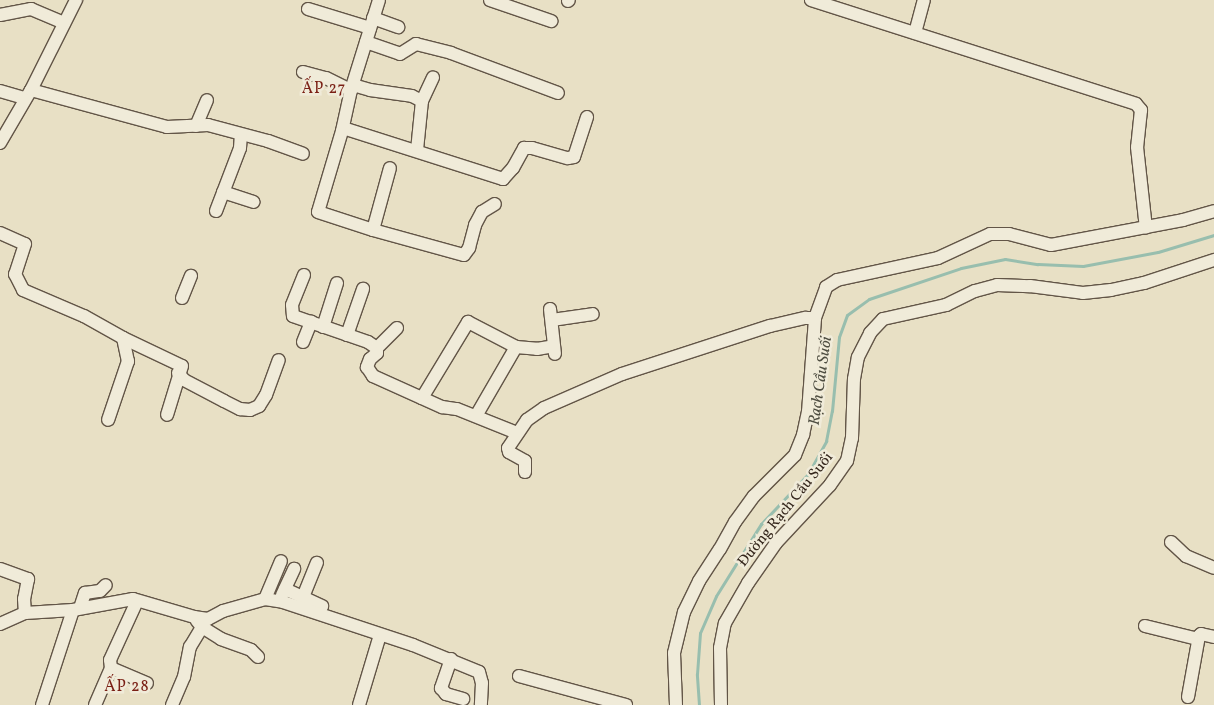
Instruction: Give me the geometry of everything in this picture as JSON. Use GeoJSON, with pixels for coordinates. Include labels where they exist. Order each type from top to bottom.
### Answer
{"type":"FeatureCollection","features":[{"type":"Feature","properties":{"kind":"street"},"geometry":{"type":"LineString","coordinates":[[0,144],[76,0]]}},
{"type":"Feature","properties":{"kind":"street"},"geometry":{"type":"LineString","coordinates":[[379,0],[352,88],[343,128],[318,212],[373,230],[464,254],[469,248],[475,225],[482,212],[495,204]]}},
{"type":"Feature","properties":{"kind":"street"},"geometry":{"type":"LineString","coordinates":[[493,0],[550,21]]}},
{"type":"Feature","properties":{"kind":"street"},"geometry":{"type":"LineString","coordinates":[[810,0],[1136,104],[1141,110],[1137,147],[1146,228]]}},
{"type":"Feature","properties":{"kind":"street"},"geometry":{"type":"LineString","coordinates":[[915,33],[924,0]]}},
{"type":"Feature","properties":{"kind":"street"},"geometry":{"type":"LineString","coordinates":[[0,15],[31,8],[64,23]]}},
{"type":"Feature","properties":{"kind":"street"},"geometry":{"type":"LineString","coordinates":[[308,10],[398,27]]}},
{"type":"Feature","properties":{"kind":"street"},"geometry":{"type":"LineString","coordinates":[[366,42],[400,54],[416,44],[425,46],[451,53],[558,93]]}},
{"type":"Feature","properties":{"kind":"street"},"geometry":{"type":"LineString","coordinates":[[303,72],[352,88],[412,96],[422,101]]}},
{"type":"Feature","properties":{"kind":"street"},"geometry":{"type":"LineString","coordinates":[[417,150],[422,101],[434,77]]}},
{"type":"Feature","properties":{"kind":"street"},"geometry":{"type":"LineString","coordinates":[[0,91],[28,94],[167,127],[208,126],[268,141],[303,154]]}},
{"type":"Feature","properties":{"kind":"street"},"geometry":{"type":"LineString","coordinates":[[196,126],[207,100]]}},
{"type":"Feature","properties":{"kind":"street"},"geometry":{"type":"LineString","coordinates":[[343,128],[417,150],[502,179],[513,168],[524,148],[532,148],[568,158],[574,156],[587,117]]}},
{"type":"Feature","properties":{"kind":"street"},"geometry":{"type":"LineString","coordinates":[[216,211],[240,148],[241,135]]}},
{"type":"Feature","properties":{"kind":"street"},"geometry":{"type":"LineString","coordinates":[[373,230],[390,168]]}},
{"type":"Feature","properties":{"kind":"street"},"geometry":{"type":"LineString","coordinates":[[223,192],[253,202]]}},
{"type":"Feature","properties":{"kind":"street"},"geometry":{"type":"LineString","coordinates":[[676,705],[674,653],[684,612],[695,589],[734,522],[754,496],[795,455],[803,435],[808,412],[815,318],[822,293],[826,287],[838,280],[938,258],[990,234],[1010,234],[1051,245],[1146,228],[1214,211]]}},
{"type":"Feature","properties":{"kind":"street"},"geometry":{"type":"LineString","coordinates":[[0,233],[25,244],[15,274],[23,290],[84,316],[123,338],[182,366],[178,374],[167,416]]}},
{"type":"Feature","properties":{"kind":"street","name":"Đường Rạch Cầu Suối"},"geometry":{"type":"LineString","coordinates":[[721,705],[720,648],[726,622],[748,583],[776,543],[830,485],[847,461],[852,438],[854,379],[858,357],[870,333],[883,319],[946,305],[976,291],[998,285],[1030,286],[1083,293],[1111,290],[1144,283],[1214,260]]}},
{"type":"Feature","properties":{"kind":"street"},"geometry":{"type":"LineString","coordinates":[[304,275],[292,304],[293,316],[377,348]]}},
{"type":"Feature","properties":{"kind":"street"},"geometry":{"type":"LineString","coordinates":[[182,298],[190,276]]}},
{"type":"Feature","properties":{"kind":"street"},"geometry":{"type":"LineString","coordinates":[[303,342],[317,325],[338,283]]}},
{"type":"Feature","properties":{"kind":"street"},"geometry":{"type":"LineString","coordinates":[[347,335],[363,289]]}},
{"type":"Feature","properties":{"kind":"street"},"geometry":{"type":"LineString","coordinates":[[422,398],[465,324],[470,323],[516,347],[555,351],[551,314],[593,314]]}},
{"type":"Feature","properties":{"kind":"street"},"geometry":{"type":"LineString","coordinates":[[525,472],[525,461],[508,450],[527,420],[544,408],[622,374],[770,326],[806,318],[815,318]]}},
{"type":"Feature","properties":{"kind":"street"},"geometry":{"type":"LineString","coordinates":[[397,328],[377,348],[376,353],[370,359],[368,367],[373,376],[442,407],[476,416],[517,433]]}},
{"type":"Feature","properties":{"kind":"street"},"geometry":{"type":"LineString","coordinates":[[108,420],[128,361],[123,338]]}},
{"type":"Feature","properties":{"kind":"street"},"geometry":{"type":"LineString","coordinates":[[476,416],[516,347]]}},
{"type":"Feature","properties":{"kind":"street"},"geometry":{"type":"LineString","coordinates":[[178,374],[184,380],[193,379],[240,409],[250,410],[259,406],[278,360]]}},
{"type":"Feature","properties":{"kind":"street"},"geometry":{"type":"LineString","coordinates":[[1171,542],[1186,556],[1214,568]]}},
{"type":"Feature","properties":{"kind":"street"},"geometry":{"type":"LineString","coordinates":[[265,599],[281,561]]}},
{"type":"Feature","properties":{"kind":"street"},"geometry":{"type":"LineString","coordinates":[[303,597],[317,563]]}},
{"type":"Feature","properties":{"kind":"street"},"geometry":{"type":"LineString","coordinates":[[0,569],[28,578],[24,599],[25,613]]}},
{"type":"Feature","properties":{"kind":"street"},"geometry":{"type":"LineString","coordinates":[[279,601],[294,570]]}},
{"type":"Feature","properties":{"kind":"street"},"geometry":{"type":"LineString","coordinates":[[42,705],[76,609],[85,593],[100,590],[106,585]]}},
{"type":"Feature","properties":{"kind":"street"},"geometry":{"type":"LineString","coordinates":[[286,589],[322,606]]}},
{"type":"Feature","properties":{"kind":"street"},"geometry":{"type":"LineString","coordinates":[[0,624],[25,613],[76,609],[132,599],[198,622],[221,639],[251,650],[258,657]]}},
{"type":"Feature","properties":{"kind":"street"},"geometry":{"type":"LineString","coordinates":[[198,622],[223,611],[265,599],[279,601],[452,659],[480,672],[482,683],[481,705]]}},
{"type":"Feature","properties":{"kind":"street"},"geometry":{"type":"LineString","coordinates":[[95,705],[111,668],[110,660],[137,601]]}},
{"type":"Feature","properties":{"kind":"street"},"geometry":{"type":"LineString","coordinates":[[172,705],[184,677],[190,647],[198,622]]}},
{"type":"Feature","properties":{"kind":"street"},"geometry":{"type":"LineString","coordinates":[[1145,626],[1198,638]]}},
{"type":"Feature","properties":{"kind":"street"},"geometry":{"type":"LineString","coordinates":[[1188,697],[1198,638],[1201,634],[1214,637]]}},
{"type":"Feature","properties":{"kind":"street"},"geometry":{"type":"LineString","coordinates":[[359,705],[380,635]]}},
{"type":"Feature","properties":{"kind":"street"},"geometry":{"type":"LineString","coordinates":[[452,659],[441,688],[446,694],[463,699]]}},
{"type":"Feature","properties":{"kind":"street"},"geometry":{"type":"LineString","coordinates":[[111,668],[147,683]]}},
{"type":"Feature","properties":{"kind":"street"},"geometry":{"type":"LineString","coordinates":[[519,676],[626,705]]}},
{"type":"Feature","properties":{"kind":"waterway","name":"Rạch Cầu Suối"},"geometry":{"type":"LineString","coordinates":[[699,705],[697,674],[700,633],[716,596],[761,524],[808,474],[826,441],[832,411],[839,337],[847,315],[869,299],[961,268],[1005,259],[1038,264],[1083,266],[1158,252],[1214,235]]}},
{"type":"Feature","properties":{"kind":"district","name":"ẤP 27"},"geometry":{"type":"Point","coordinates":[324,89]}},
{"type":"Feature","properties":{"kind":"district","name":"ẤP 28"},"geometry":{"type":"Point","coordinates":[127,687]}}]}
